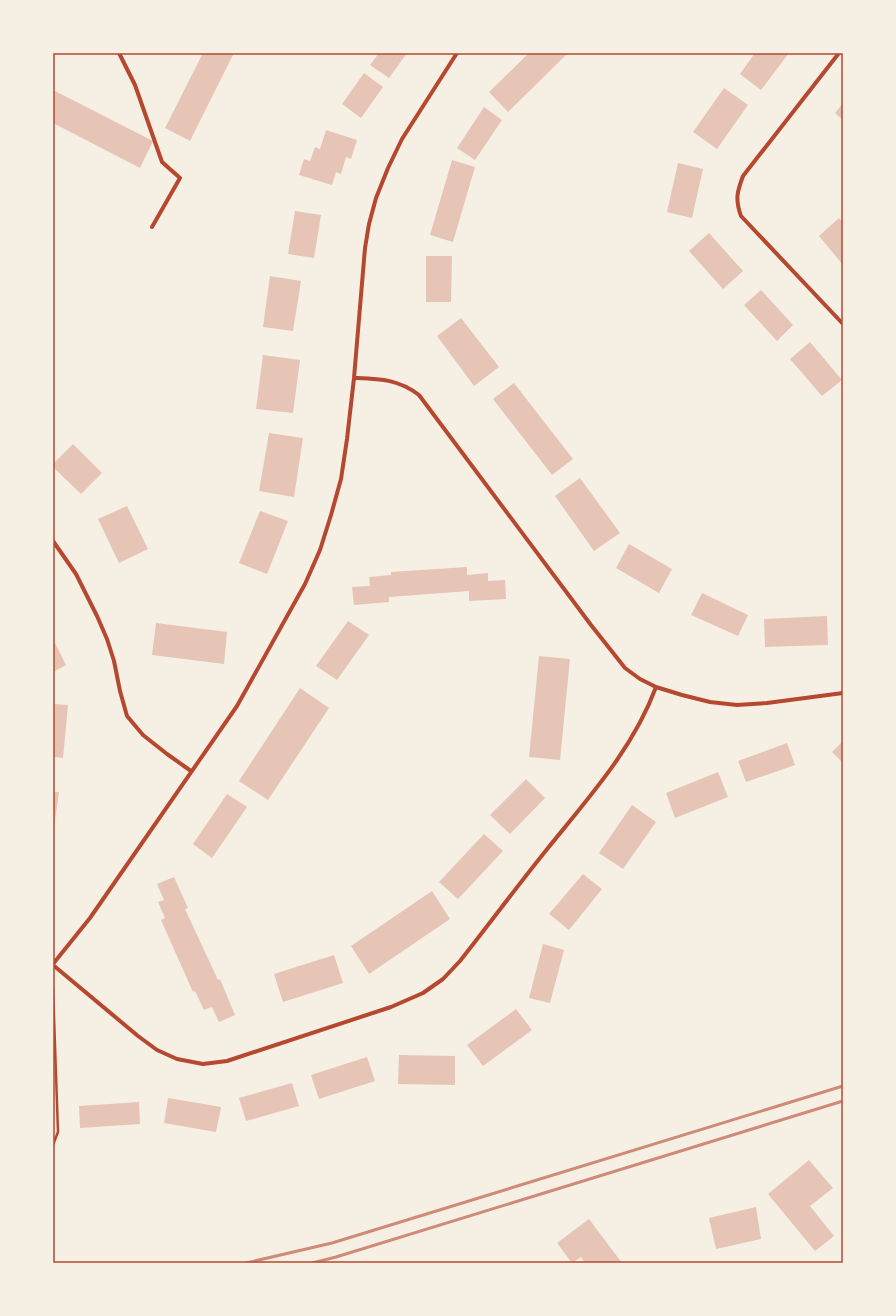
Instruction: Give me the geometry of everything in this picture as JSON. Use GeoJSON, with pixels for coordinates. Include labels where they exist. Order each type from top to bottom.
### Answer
{"type":"FeatureCollection","features":[{"type":"Feature","properties":{"kind":"street"},"geometry":{"type":"LineString","coordinates":[[119,53],[135,85],[162,162],[180,178],[152,227]]}},
{"type":"Feature","properties":{"kind":"street"},"geometry":{"type":"LineString","coordinates":[[457,53],[402,139],[376,198],[369,224],[365,248],[348,439],[341,479],[320,550],[305,584],[241,700],[90,918],[53,964],[138,1036],[157,1050],[177,1059],[203,1064],[226,1061],[242,1056],[391,1007],[423,993],[443,979],[460,961],[602,781],[636,731],[649,706],[656,687]]}},
{"type":"Feature","properties":{"kind":"street"},"geometry":{"type":"LineString","coordinates":[[839,53],[743,176],[737,192],[737,205],[741,216],[843,324]]}},
{"type":"Feature","properties":{"kind":"street"},"geometry":{"type":"LineString","coordinates":[[354,378],[395,382],[408,387],[419,395],[625,668],[640,679],[656,687],[710,702],[737,705],[843,694]]}},
{"type":"Feature","properties":{"kind":"street"},"geometry":{"type":"LineString","coordinates":[[53,541],[76,574],[107,639],[114,661],[127,716],[143,735],[191,771]]}},
{"type":"Feature","properties":{"kind":"path"},"geometry":{"type":"LineString","coordinates":[[53,988],[58,1132],[53,1145]]}},
{"type":"Feature","properties":{"kind":"building"},"geometry":{"type":"Polygon","coordinates":[[[203,53],[234,53],[190,141],[165,128],[203,53]]]}},
{"type":"Feature","properties":{"kind":"building"},"geometry":{"type":"Polygon","coordinates":[[[379,53],[407,53],[389,78],[370,65],[379,53]]]}},
{"type":"Feature","properties":{"kind":"building"},"geometry":{"type":"Polygon","coordinates":[[[529,53],[568,53],[508,112],[489,92],[529,53]]]}},
{"type":"Feature","properties":{"kind":"building"},"geometry":{"type":"Polygon","coordinates":[[[755,53],[789,53],[761,90],[740,74],[755,53]]]}},
{"type":"Feature","properties":{"kind":"building"},"geometry":{"type":"Polygon","coordinates":[[[364,73],[383,87],[361,118],[342,104],[364,73]]]}},
{"type":"Feature","properties":{"kind":"building"},"geometry":{"type":"Polygon","coordinates":[[[724,88],[748,105],[717,149],[693,132],[724,88]]]}},
{"type":"Feature","properties":{"kind":"building"},"geometry":{"type":"Polygon","coordinates":[[[53,90],[153,141],[140,168],[53,123],[53,90]]]}},
{"type":"Feature","properties":{"kind":"building"},"geometry":{"type":"Polygon","coordinates":[[[843,103],[843,120],[835,113],[843,103]]]}},
{"type":"Feature","properties":{"kind":"building"},"geometry":{"type":"Polygon","coordinates":[[[484,107],[502,120],[475,160],[457,148],[484,107]]]}},
{"type":"Feature","properties":{"kind":"building"},"geometry":{"type":"Polygon","coordinates":[[[326,130],[357,140],[351,159],[346,157],[341,174],[336,172],[332,185],[299,175],[304,159],[310,161],[315,147],[320,149],[326,130]]]}},
{"type":"Feature","properties":{"kind":"building"},"geometry":{"type":"Polygon","coordinates":[[[452,160],[475,167],[453,242],[430,235],[452,160]]]}},
{"type":"Feature","properties":{"kind":"building"},"geometry":{"type":"Polygon","coordinates":[[[678,163],[703,169],[692,218],[667,212],[678,163]]]}},
{"type":"Feature","properties":{"kind":"building"},"geometry":{"type":"Polygon","coordinates":[[[295,211],[321,215],[314,258],[288,254],[295,211]]]}},
{"type":"Feature","properties":{"kind":"building"},"geometry":{"type":"Polygon","coordinates":[[[839,218],[843,223],[843,265],[819,236],[839,218]]]}},
{"type":"Feature","properties":{"kind":"building"},"geometry":{"type":"Polygon","coordinates":[[[709,233],[743,271],[723,289],[689,251],[709,233]]]}},
{"type":"Feature","properties":{"kind":"building"},"geometry":{"type":"Polygon","coordinates":[[[426,256],[452,256],[451,302],[426,302],[426,256]]]}},
{"type":"Feature","properties":{"kind":"building"},"geometry":{"type":"Polygon","coordinates":[[[270,276],[301,281],[293,331],[263,327],[270,276]]]}},
{"type":"Feature","properties":{"kind":"building"},"geometry":{"type":"Polygon","coordinates":[[[761,290],[793,325],[777,341],[744,305],[761,290]]]}},
{"type":"Feature","properties":{"kind":"building"},"geometry":{"type":"Polygon","coordinates":[[[461,318],[499,367],[474,386],[437,336],[461,318]]]}},
{"type":"Feature","properties":{"kind":"building"},"geometry":{"type":"Polygon","coordinates":[[[810,342],[842,380],[822,396],[790,359],[810,342]]]}},
{"type":"Feature","properties":{"kind":"building"},"geometry":{"type":"Polygon","coordinates":[[[263,355],[300,360],[293,413],[256,409],[263,355]]]}},
{"type":"Feature","properties":{"kind":"building"},"geometry":{"type":"Polygon","coordinates":[[[514,383],[573,459],[552,475],[493,399],[514,383]]]}},
{"type":"Feature","properties":{"kind":"building"},"geometry":{"type":"Polygon","coordinates":[[[269,433],[303,438],[294,497],[259,491],[269,433]]]}},
{"type":"Feature","properties":{"kind":"building"},"geometry":{"type":"Polygon","coordinates":[[[73,444],[102,473],[81,494],[53,467],[53,464],[73,444]]]}},
{"type":"Feature","properties":{"kind":"building"},"geometry":{"type":"Polygon","coordinates":[[[580,478],[620,533],[594,551],[555,496],[580,478]]]}},
{"type":"Feature","properties":{"kind":"building"},"geometry":{"type":"Polygon","coordinates":[[[127,506],[148,549],[119,563],[98,519],[127,506]]]}},
{"type":"Feature","properties":{"kind":"building"},"geometry":{"type":"Polygon","coordinates":[[[260,511],[288,521],[267,574],[239,563],[260,511]]]}},
{"type":"Feature","properties":{"kind":"building"},"geometry":{"type":"Polygon","coordinates":[[[629,544],[672,569],[659,593],[616,568],[629,544]]]}},
{"type":"Feature","properties":{"kind":"building"},"geometry":{"type":"Polygon","coordinates":[[[467,567],[467,575],[488,573],[488,581],[505,580],[506,599],[469,601],[469,591],[389,597],[389,602],[354,605],[352,587],[370,586],[369,577],[391,575],[391,572],[467,567]]]}},
{"type":"Feature","properties":{"kind":"building"},"geometry":{"type":"Polygon","coordinates":[[[702,593],[748,615],[738,636],[691,615],[702,593]]]}},
{"type":"Feature","properties":{"kind":"building"},"geometry":{"type":"Polygon","coordinates":[[[827,616],[828,645],[765,647],[764,619],[827,616]]]}},
{"type":"Feature","properties":{"kind":"building"},"geometry":{"type":"Polygon","coordinates":[[[348,621],[369,635],[337,680],[316,666],[348,621]]]}},
{"type":"Feature","properties":{"kind":"building"},"geometry":{"type":"Polygon","coordinates":[[[156,623],[227,632],[224,664],[152,655],[156,623]]]}},
{"type":"Feature","properties":{"kind":"building"},"geometry":{"type":"Polygon","coordinates":[[[53,639],[66,665],[53,672],[53,639]]]}},
{"type":"Feature","properties":{"kind":"building"},"geometry":{"type":"Polygon","coordinates":[[[539,656],[570,659],[560,760],[529,757],[539,656]]]}},
{"type":"Feature","properties":{"kind":"building"},"geometry":{"type":"Polygon","coordinates":[[[300,688],[329,708],[268,800],[239,781],[300,688]]]}},
{"type":"Feature","properties":{"kind":"building"},"geometry":{"type":"Polygon","coordinates":[[[53,704],[68,705],[63,758],[53,757],[53,704]]]}},
{"type":"Feature","properties":{"kind":"building"},"geometry":{"type":"Polygon","coordinates":[[[843,741],[843,763],[832,752],[843,741]]]}},
{"type":"Feature","properties":{"kind":"building"},"geometry":{"type":"Polygon","coordinates":[[[787,743],[795,765],[746,782],[738,761],[787,743]]]}},
{"type":"Feature","properties":{"kind":"building"},"geometry":{"type":"Polygon","coordinates":[[[718,772],[728,797],[675,818],[666,793],[718,772]]]}},
{"type":"Feature","properties":{"kind":"building"},"geometry":{"type":"Polygon","coordinates":[[[526,779],[545,798],[510,834],[490,815],[526,779]]]}},
{"type":"Feature","properties":{"kind":"building"},"geometry":{"type":"Polygon","coordinates":[[[53,792],[59,792],[54,827],[53,826],[53,792]]]}},
{"type":"Feature","properties":{"kind":"building"},"geometry":{"type":"Polygon","coordinates":[[[227,794],[247,807],[212,858],[193,844],[227,794]]]}},
{"type":"Feature","properties":{"kind":"building"},"geometry":{"type":"Polygon","coordinates":[[[632,805],[656,822],[623,869],[599,853],[632,805]]]}},
{"type":"Feature","properties":{"kind":"building"},"geometry":{"type":"Polygon","coordinates":[[[484,834],[503,851],[458,899],[439,882],[484,834]]]}},
{"type":"Feature","properties":{"kind":"building"},"geometry":{"type":"Polygon","coordinates":[[[583,874],[602,889],[569,930],[549,914],[583,874]]]}},
{"type":"Feature","properties":{"kind":"building"},"geometry":{"type":"Polygon","coordinates":[[[174,877],[188,908],[185,909],[218,980],[220,979],[235,1015],[219,1022],[212,1007],[204,1010],[195,991],[193,992],[161,920],[165,918],[158,902],[164,900],[157,884],[174,877]]]}},
{"type":"Feature","properties":{"kind":"building"},"geometry":{"type":"Polygon","coordinates":[[[432,891],[450,919],[369,974],[351,946],[432,891]]]}},
{"type":"Feature","properties":{"kind":"building"},"geometry":{"type":"Polygon","coordinates":[[[543,944],[564,950],[550,1003],[529,998],[543,944]]]}},
{"type":"Feature","properties":{"kind":"building"},"geometry":{"type":"Polygon","coordinates":[[[334,955],[343,983],[283,1002],[274,974],[334,955]]]}},
{"type":"Feature","properties":{"kind":"building"},"geometry":{"type":"Polygon","coordinates":[[[516,1009],[532,1030],[483,1066],[467,1045],[516,1009]]]}},
{"type":"Feature","properties":{"kind":"building"},"geometry":{"type":"Polygon","coordinates":[[[399,1055],[455,1056],[455,1085],[398,1084],[399,1055]]]}},
{"type":"Feature","properties":{"kind":"building"},"geometry":{"type":"Polygon","coordinates":[[[367,1057],[375,1081],[319,1099],[311,1075],[367,1057]]]}},
{"type":"Feature","properties":{"kind":"building"},"geometry":{"type":"Polygon","coordinates":[[[292,1083],[299,1106],[246,1121],[239,1098],[292,1083]]]}},
{"type":"Feature","properties":{"kind":"building"},"geometry":{"type":"Polygon","coordinates":[[[168,1098],[221,1107],[216,1132],[164,1123],[168,1098]]]}},
{"type":"Feature","properties":{"kind":"building"},"geometry":{"type":"Polygon","coordinates":[[[139,1102],[140,1124],[80,1128],[79,1106],[139,1102]]]}},
{"type":"Feature","properties":{"kind":"building"},"geometry":{"type":"Polygon","coordinates":[[[809,1160],[833,1188],[810,1206],[834,1236],[815,1251],[768,1194],[809,1160]]]}},
{"type":"Feature","properties":{"kind":"building"},"geometry":{"type":"Polygon","coordinates":[[[756,1207],[761,1239],[716,1249],[709,1218],[756,1207]]]}},
{"type":"Feature","properties":{"kind":"building"},"geometry":{"type":"Polygon","coordinates":[[[589,1219],[622,1263],[585,1263],[581,1257],[572,1263],[557,1243],[589,1219]]]}},
{"type":"Feature","properties":{"kind":"railway"},"geometry":{"type":"LineString","coordinates":[[246,1263],[332,1243],[843,1086]]}},
{"type":"Feature","properties":{"kind":"railway"},"geometry":{"type":"LineString","coordinates":[[312,1263],[336,1257],[843,1101]]}}]}
